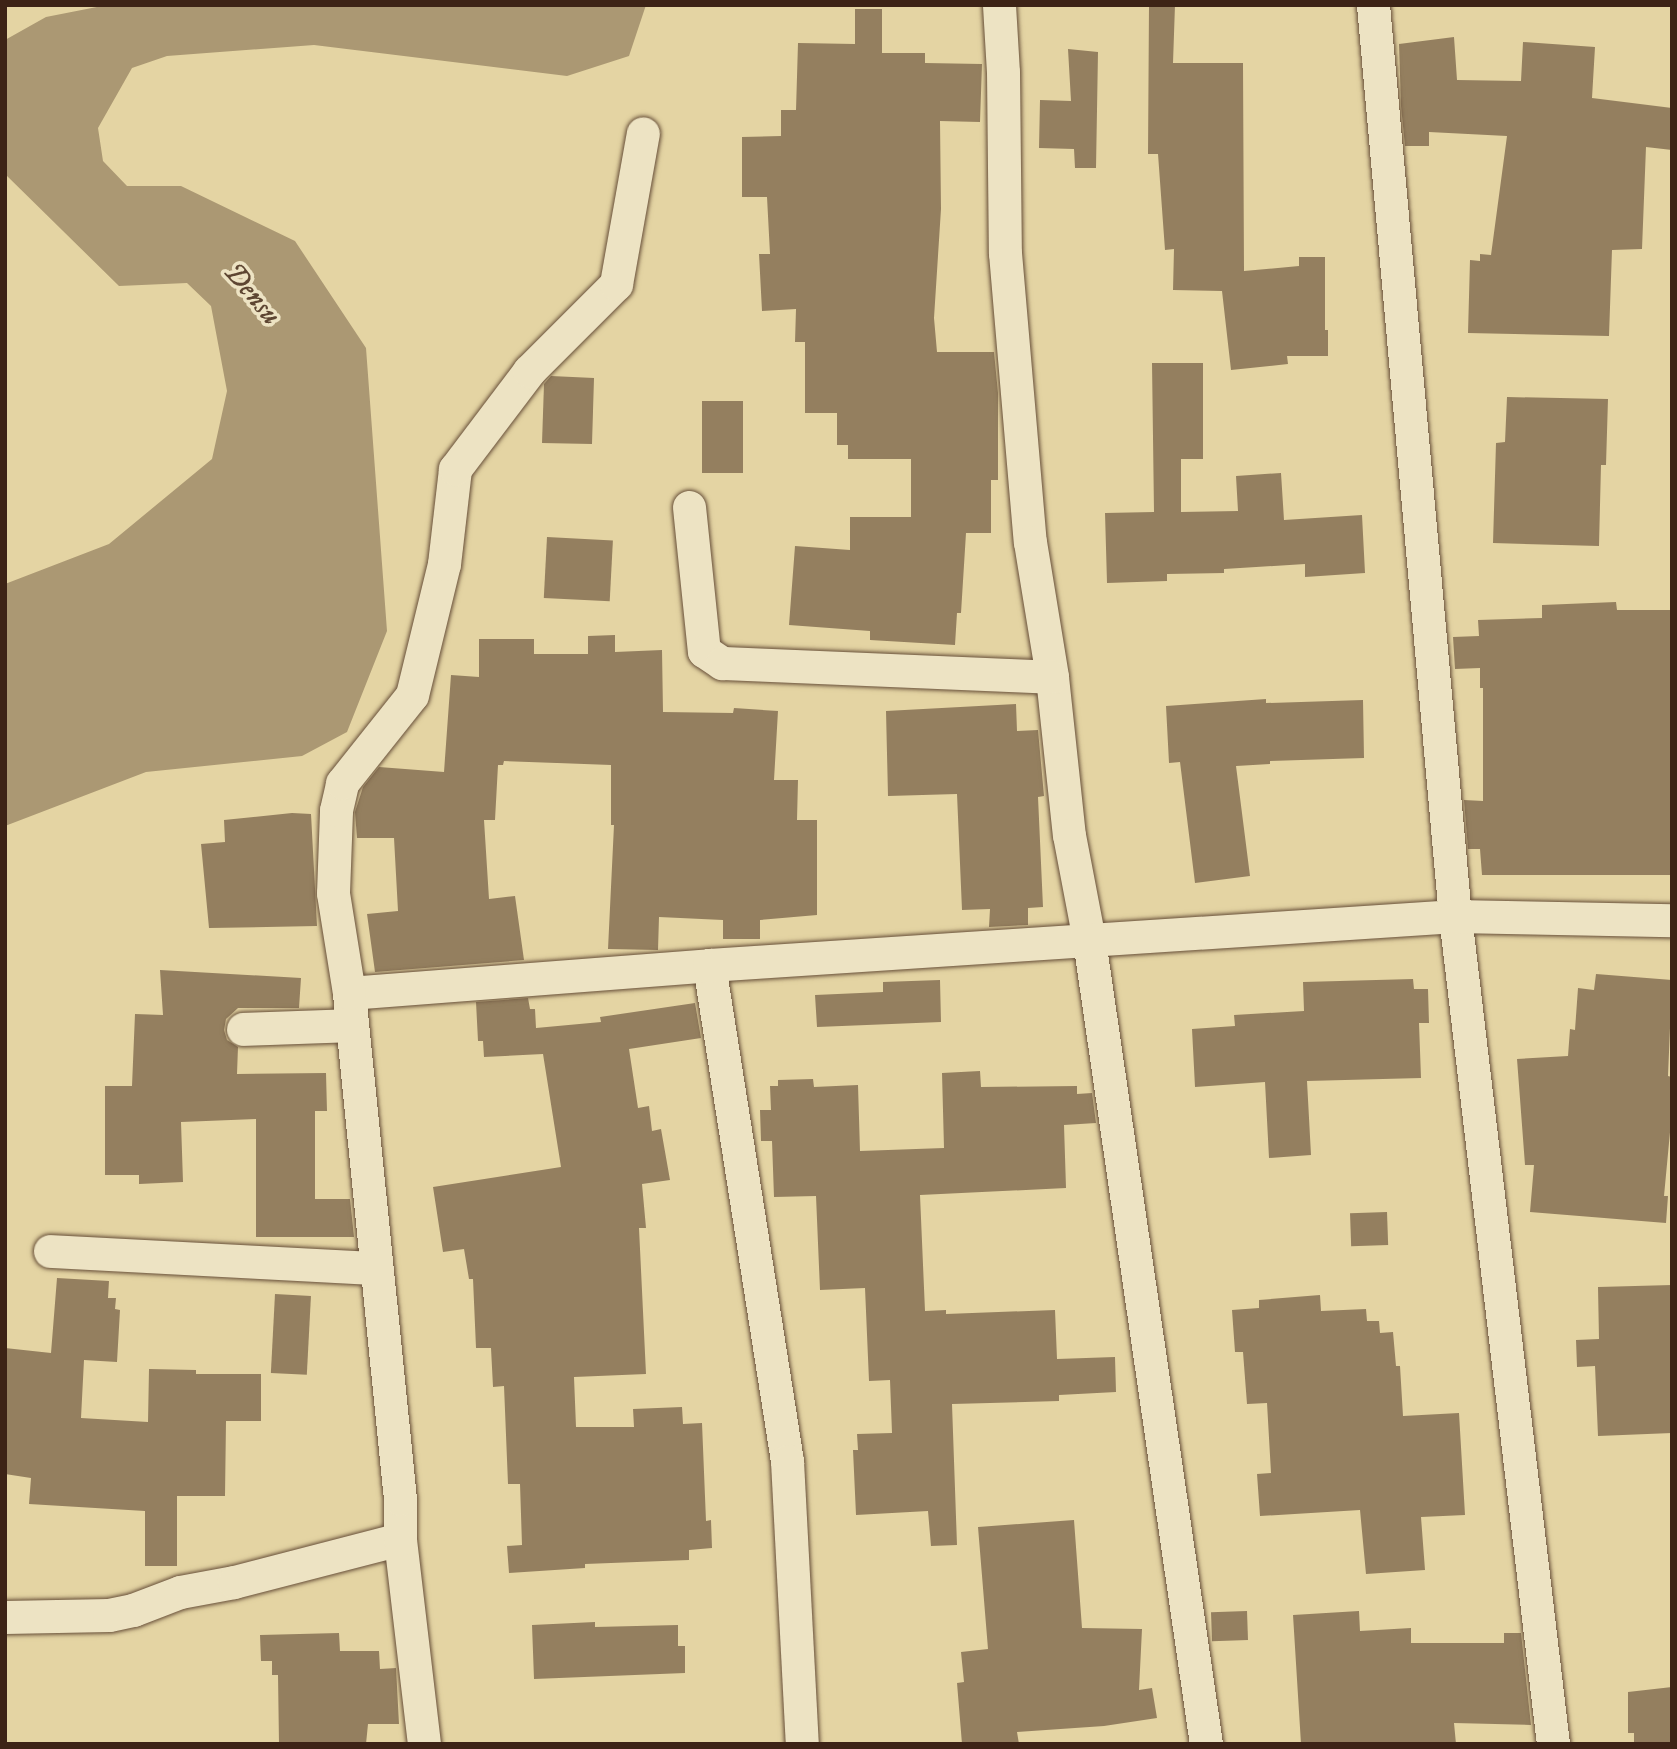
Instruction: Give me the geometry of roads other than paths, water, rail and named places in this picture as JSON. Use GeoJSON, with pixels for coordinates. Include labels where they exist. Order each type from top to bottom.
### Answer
{"type":"FeatureCollection","features":[{"type":"Feature","properties":{"kind":"street"},"geometry":{"type":"LineString","coordinates":[[999,5],[1003,72],[1005,253],[1030,542],[1052,677],[1069,835],[1089,940],[1206,1744]]}},
{"type":"Feature","properties":{"kind":"street"},"geometry":{"type":"LineString","coordinates":[[1373,5],[1455,916],[1553,1744]]}},
{"type":"Feature","properties":{"kind":"street"},"geometry":{"type":"LineString","coordinates":[[424,1744],[400,1539],[400,1499],[349,993],[334,893],[336,810],[341,783],[412,695],[444,564],[455,469],[529,371],[616,284],[643,133]]}},
{"type":"Feature","properties":{"kind":"street"},"geometry":{"type":"LineString","coordinates":[[688,507],[704,651],[722,663],[1052,677]]}},
{"type":"Feature","properties":{"kind":"street"},"geometry":{"type":"LineString","coordinates":[[349,993],[709,965],[1455,916],[1672,920]]}},
{"type":"Feature","properties":{"kind":"street"},"geometry":{"type":"LineString","coordinates":[[709,965],[788,1461],[802,1744]]}},
{"type":"Feature","properties":{"kind":"street"},"geometry":{"type":"LineString","coordinates":[[243,1029],[352,1025]]}},
{"type":"Feature","properties":{"kind":"street"},"geometry":{"type":"LineString","coordinates":[[50,1251],[376,1268]]}},
{"type":"Feature","properties":{"kind":"street"},"geometry":{"type":"LineString","coordinates":[[5,1617],[109,1615],[133,1610],[180,1592],[400,1539]]}},
{"type":"Feature","properties":{"kind":"water","name":"Densu"},"geometry":{"type":"Polygon","coordinates":[[[107,5],[646,5],[629,56],[567,76],[314,45],[167,56],[132,68],[98,128],[103,161],[127,186],[181,186],[295,241],[366,348],[387,631],[347,732],[302,756],[146,772],[5,826],[5,584],[109,544],[212,459],[227,391],[211,306],[187,283],[119,286],[5,174],[5,40],[46,17],[107,5]]]}}]}
